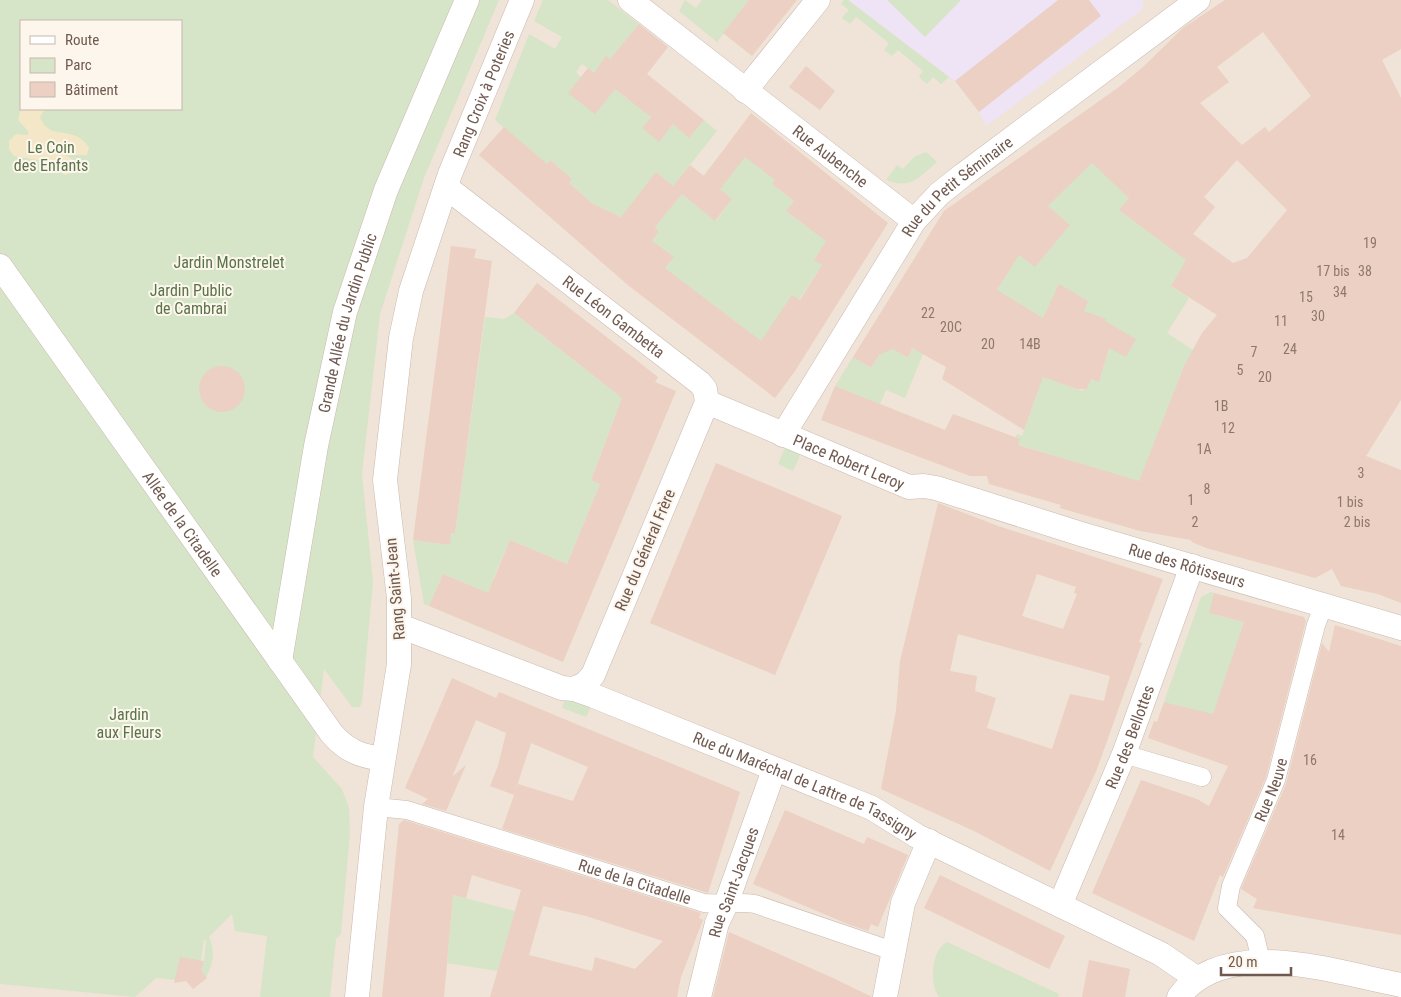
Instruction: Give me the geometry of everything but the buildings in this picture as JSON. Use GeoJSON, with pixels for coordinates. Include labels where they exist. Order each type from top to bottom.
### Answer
{"type":"FeatureCollection","features":[{"type":"Feature","properties":{"kind":"street","name":"Grande Allée du Jardin Public"},"geometry":{"type":"LineString","coordinates":[[280,661],[317,438],[345,312],[386,190],[467,0]]}},
{"type":"Feature","properties":{"kind":"street","name":"Rang Croix à Poteries"},"geometry":{"type":"LineString","coordinates":[[446,187],[522,0]]}},
{"type":"Feature","properties":{"kind":"street","name":"Rue Aubenche"},"geometry":{"type":"LineString","coordinates":[[630,0],[914,221]]}},
{"type":"Feature","properties":{"kind":"street"},"geometry":{"type":"LineString","coordinates":[[745,91],[818,0]]}},
{"type":"Feature","properties":{"kind":"street","name":"Rue du Petit Séminaire"},"geometry":{"type":"LineString","coordinates":[[783,435],[914,221],[939,194],[1190,2]]}},
{"type":"Feature","properties":{"kind":"street","name":"Rue Léon Gambetta"},"geometry":{"type":"LineString","coordinates":[[446,187],[700,383],[704,389],[707,402]]}},
{"type":"Feature","properties":{"kind":"street","name":"Rang Saint-Jean"},"geometry":{"type":"LineString","coordinates":[[357,997],[382,759],[398,669],[400,626],[398,583],[385,487],[389,430],[401,338],[408,301],[446,187]]}},
{"type":"Feature","properties":{"kind":"street","name":"Allée de la Citadelle"},"geometry":{"type":"LineString","coordinates":[[0,266],[332,734],[344,746],[360,755],[382,759]]}},
{"type":"Feature","properties":{"kind":"street"},"geometry":{"type":"LineString","coordinates":[[707,402],[783,435]]}},
{"type":"Feature","properties":{"kind":"street","name":"Rue du Général Frère"},"geometry":{"type":"LineString","coordinates":[[574,689],[585,684],[593,675],[707,402]]}},
{"type":"Feature","properties":{"kind":"street","name":"Place Robert Leroy"},"geometry":{"type":"LineString","coordinates":[[783,435],[909,487],[924,486],[936,488],[973,501]]}},
{"type":"Feature","properties":{"kind":"street","name":"Rue des Rôtisseurs"},"geometry":{"type":"LineString","coordinates":[[973,501],[1401,628]]}},
{"type":"Feature","properties":{"kind":"street","name":"Rue des Bellottes"},"geometry":{"type":"LineString","coordinates":[[1060,905],[1124,754],[1192,566]]}},
{"type":"Feature","properties":{"kind":"street","name":"Rue Neuve"},"geometry":{"type":"LineString","coordinates":[[1260,962],[1255,936],[1227,908],[1231,886],[1276,780],[1316,625],[1324,604]]}},
{"type":"Feature","properties":{"kind":"street","name":"Rue du Maréchal de Lattre de Tassigny"},"geometry":{"type":"LineString","coordinates":[[400,626],[562,688],[574,689],[872,808],[929,842],[1167,958],[1196,978]]}},
{"type":"Feature","properties":{"kind":"street"},"geometry":{"type":"LineString","coordinates":[[1124,754],[1202,777]]}},
{"type":"Feature","properties":{"kind":"street","name":"Rue Saint-Jacques"},"geometry":{"type":"LineString","coordinates":[[699,997],[716,923],[726,904],[774,770]]}},
{"type":"Feature","properties":{"kind":"street","name":"Rue de la Citadelle"},"geometry":{"type":"LineString","coordinates":[[376,807],[407,810],[704,903],[726,904],[743,902],[755,904],[893,952]]}},
{"type":"Feature","properties":{"kind":"street"},"geometry":{"type":"LineString","coordinates":[[885,997],[903,903],[929,842]]}},
{"type":"Feature","properties":{"kind":"street"},"geometry":{"type":"LineString","coordinates":[[1179,997],[1196,978],[1229,966],[1260,962],[1295,964],[1396,983]]}},
{"type":"Feature","properties":{"kind":"shaded area"},"geometry":{"type":"Polygon","coordinates":[[[0,0],[1401,0],[1401,997],[0,997],[0,0]]]}},
{"type":"Feature","properties":{"kind":"shaded area"},"geometry":{"type":"Polygon","coordinates":[[[848,0],[1143,0],[1143,9],[986,126],[979,112],[955,81],[848,0]]]}},
{"type":"Feature","properties":{"kind":"green space","name":"Jardin Public de Cambrai"},"geometry":{"type":"Polygon","coordinates":[[[0,0],[499,0],[424,178],[380,314],[362,474],[373,582],[362,702],[360,707],[352,707],[324,669],[313,757],[342,789],[349,808],[350,833],[341,934],[336,939],[330,997],[260,997],[267,936],[235,931],[232,914],[209,937],[213,957],[206,977],[198,970],[204,961],[206,941],[204,939],[201,961],[177,980],[156,978],[135,997],[0,984],[0,0]]]}},
{"type":"Feature","properties":{"kind":"green space"},"geometry":{"type":"Polygon","coordinates":[[[543,0],[608,0],[639,24],[610,59],[606,57],[594,73],[582,64],[576,72],[581,77],[569,93],[615,89],[627,99],[646,75],[642,110],[651,117],[642,128],[659,141],[673,124],[689,138],[704,120],[717,131],[673,186],[657,173],[626,219],[598,208],[569,183],[572,179],[550,160],[547,164],[495,120],[529,34],[555,49],[562,37],[534,21],[543,0]]]}},
{"type":"Feature","properties":{"kind":"green space"},"geometry":{"type":"Polygon","coordinates":[[[685,0],[696,8],[702,0],[749,0],[717,42],[679,11],[685,0]]]}},
{"type":"Feature","properties":{"kind":"green space"},"geometry":{"type":"Polygon","coordinates":[[[844,0],[848,0],[949,77],[941,84],[933,77],[927,84],[919,77],[923,71],[898,50],[892,56],[884,50],[889,43],[856,17],[850,24],[842,18],[849,10],[841,4],[844,0]]]}},
{"type":"Feature","properties":{"kind":"green space"},"geometry":{"type":"Polygon","coordinates":[[[887,0],[961,0],[925,37],[887,0]]]}},
{"type":"Feature","properties":{"kind":"green space"},"geometry":{"type":"Polygon","coordinates":[[[722,152],[745,157],[781,172],[772,184],[794,201],[786,211],[804,225],[838,183],[861,202],[814,259],[822,265],[768,347],[665,268],[673,258],[645,250],[659,231],[655,227],[682,194],[716,221],[732,199],[703,176],[722,152]]]}},
{"type":"Feature","properties":{"kind":"green space"},"geometry":{"type":"Polygon","coordinates":[[[926,152],[937,162],[920,177],[902,184],[886,180],[897,165],[903,169],[914,157],[926,152]]]}},
{"type":"Feature","properties":{"kind":"green space"},"geometry":{"type":"Polygon","coordinates":[[[1098,157],[1129,198],[1119,210],[1187,260],[1171,286],[1189,298],[1167,333],[1193,350],[1184,366],[1139,482],[1013,443],[1017,434],[1022,436],[1037,394],[1032,361],[1063,384],[1083,391],[1087,378],[1099,382],[1113,335],[1102,340],[1042,318],[996,292],[1009,270],[1001,241],[1035,266],[1070,225],[1022,184],[1061,193],[1098,157]]]}},
{"type":"Feature","properties":{"kind":"green space"},"geometry":{"type":"Polygon","coordinates":[[[514,313],[608,387],[639,389],[613,421],[591,480],[600,484],[567,564],[510,540],[493,579],[512,587],[506,601],[443,574],[429,606],[424,604],[413,540],[449,545],[451,533],[455,533],[485,317],[504,319],[514,313]]]}},
{"type":"Feature","properties":{"kind":"green space"},"geometry":{"type":"Polygon","coordinates":[[[886,344],[908,358],[912,348],[923,354],[905,398],[886,390],[880,404],[835,386],[853,357],[871,368],[886,344]]]}},
{"type":"Feature","properties":{"kind":"green space"},"geometry":{"type":"Polygon","coordinates":[[[786,445],[802,451],[793,471],[778,464],[786,445]]]}},
{"type":"Feature","properties":{"kind":"green space"},"geometry":{"type":"Polygon","coordinates":[[[1211,592],[1215,593],[1209,613],[1244,622],[1214,715],[1164,702],[1201,597],[1211,592]]]}},
{"type":"Feature","properties":{"kind":"green space"},"geometry":{"type":"Polygon","coordinates":[[[565,699],[592,704],[586,717],[562,708],[565,699]]]}},
{"type":"Feature","properties":{"kind":"green space"},"geometry":{"type":"Polygon","coordinates":[[[453,895],[515,911],[498,971],[447,963],[453,895]]]}},
{"type":"Feature","properties":{"kind":"green space"},"geometry":{"type":"Polygon","coordinates":[[[947,942],[1059,994],[1058,997],[939,997],[934,984],[933,968],[938,952],[947,942]]]}},
{"type":"Feature","properties":{"kind":"sand"},"geometry":{"type":"Polygon","coordinates":[[[20,110],[44,110],[40,117],[44,125],[55,132],[76,136],[82,140],[89,147],[87,155],[74,155],[68,148],[63,146],[59,149],[60,152],[77,162],[76,171],[65,175],[43,161],[14,156],[9,149],[9,141],[16,134],[28,135],[28,131],[18,120],[20,110]]]}},
{"type":"Feature","properties":{"kind":"park label","name":"Le Coin des Enfants"},"geometry":{"type":"Point","coordinates":[51,156]}},
{"type":"Feature","properties":{"kind":"park label","name":"Jardin Monstrelet"},"geometry":{"type":"Point","coordinates":[229,262]}},
{"type":"Feature","properties":{"kind":"park label","name":"Jardin aux Fleurs"},"geometry":{"type":"Point","coordinates":[129,723]}}]}
